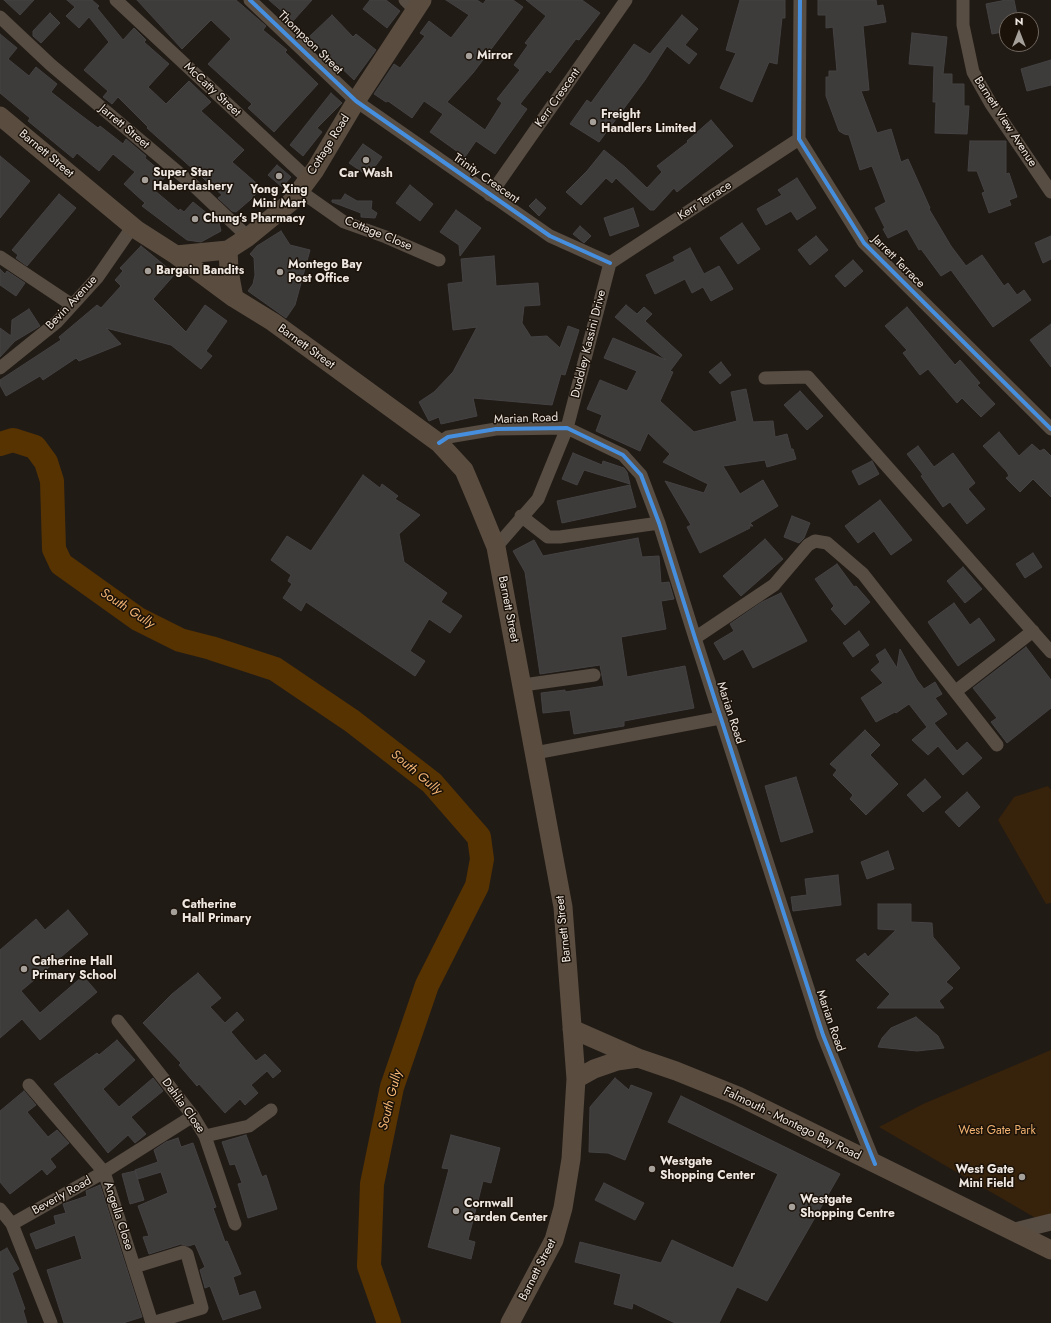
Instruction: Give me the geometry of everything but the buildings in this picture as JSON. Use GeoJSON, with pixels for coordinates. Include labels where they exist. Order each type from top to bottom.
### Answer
{"type":"FeatureCollection","features":[{"type":"Feature","properties":{"kind":"main road","name":"Cottage Road"},"geometry":{"type":"LineString","coordinates":[[176,255],[228,250],[248,237],[292,201],[304,185],[356,101],[414,3]]}},
{"type":"Feature","properties":{"kind":"main road","name":"Barnett Street"},"geometry":{"type":"LineString","coordinates":[[0,116],[133,226],[176,255],[234,298],[273,322],[439,443],[464,470],[496,547],[523,685],[563,907],[576,1079],[571,1159],[554,1240],[510,1323]]}},
{"type":"Feature","properties":{"kind":"main road"},"geometry":{"type":"LineString","coordinates":[[228,250],[228,272],[234,298]]}},
{"type":"Feature","properties":{"kind":"main road","name":"Falmouth - Montego Bay Road"},"geometry":{"type":"LineString","coordinates":[[572,1029],[638,1058],[676,1071],[738,1096],[1051,1250]]}},
{"type":"Feature","properties":{"kind":"main road"},"geometry":{"type":"LineString","coordinates":[[576,1079],[594,1069],[617,1062],[638,1058]]}},
{"type":"Feature","properties":{"kind":"street","name":"McCatty Street"},"geometry":{"type":"LineString","coordinates":[[116,0],[304,185]]}},
{"type":"Feature","properties":{"kind":"street","name":"Thompson Street"},"geometry":{"type":"LineString","coordinates":[[250,0],[356,101]]}},
{"type":"Feature","properties":{"kind":"street","name":"Kerr Crescent"},"geometry":{"type":"LineString","coordinates":[[490,195],[626,0]]}},
{"type":"Feature","properties":{"kind":"street"},"geometry":{"type":"LineString","coordinates":[[799,139],[800,0]]}},
{"type":"Feature","properties":{"kind":"street","name":"Barnett View Avenue"},"geometry":{"type":"LineString","coordinates":[[962,0],[963,25],[973,72],[991,104],[1051,192]]}},
{"type":"Feature","properties":{"kind":"street","name":"Jarrett Street"},"geometry":{"type":"LineString","coordinates":[[0,17],[51,65],[192,184],[248,237]]}},
{"type":"Feature","properties":{"kind":"street","name":"Trinity Crescent"},"geometry":{"type":"LineString","coordinates":[[356,101],[550,236],[610,263]]}},
{"type":"Feature","properties":{"kind":"street","name":"Kerr Terrace"},"geometry":{"type":"LineString","coordinates":[[610,263],[799,139]]}},
{"type":"Feature","properties":{"kind":"street","name":"Jarrett Terrace"},"geometry":{"type":"LineString","coordinates":[[799,139],[864,243],[1051,430]]}},
{"type":"Feature","properties":{"kind":"street","name":"Cottage Close"},"geometry":{"type":"LineString","coordinates":[[304,185],[344,222],[386,237],[439,260]]}},
{"type":"Feature","properties":{"kind":"street","name":"Bevin Avenue"},"geometry":{"type":"LineString","coordinates":[[0,368],[57,322],[97,278],[133,226]]}},
{"type":"Feature","properties":{"kind":"street"},"geometry":{"type":"LineString","coordinates":[[0,257],[72,305]]}},
{"type":"Feature","properties":{"kind":"street","name":"Duddley Kassini Drive"},"geometry":{"type":"LineString","coordinates":[[496,547],[538,499],[567,428],[610,263]]}},
{"type":"Feature","properties":{"kind":"street"},"geometry":{"type":"LineString","coordinates":[[765,378],[808,377],[1051,652]]}},
{"type":"Feature","properties":{"kind":"street","name":"Marian Road"},"geometry":{"type":"LineString","coordinates":[[439,443],[448,437],[496,430],[567,428],[623,455],[641,475],[659,523],[720,718],[823,1035],[875,1164]]}},
{"type":"Feature","properties":{"kind":"street"},"geometry":{"type":"LineString","coordinates":[[522,516],[548,537],[560,537],[659,523]]}},
{"type":"Feature","properties":{"kind":"street"},"geometry":{"type":"LineString","coordinates":[[695,638],[774,585],[808,545],[816,541],[827,543],[863,574],[997,745]]}},
{"type":"Feature","properties":{"kind":"street"},"geometry":{"type":"LineString","coordinates":[[956,691],[1032,630]]}},
{"type":"Feature","properties":{"kind":"street"},"geometry":{"type":"LineString","coordinates":[[523,685],[594,675]]}},
{"type":"Feature","properties":{"kind":"street"},"geometry":{"type":"LineString","coordinates":[[535,752],[720,718]]}},
{"type":"Feature","properties":{"kind":"street","name":"Dahlia Close"},"geometry":{"type":"LineString","coordinates":[[118,1021],[192,1116],[205,1136],[235,1224]]}},
{"type":"Feature","properties":{"kind":"street","name":"Angella Close"},"geometry":{"type":"LineString","coordinates":[[29,1085],[104,1172],[152,1323]]}},
{"type":"Feature","properties":{"kind":"street"},"geometry":{"type":"LineString","coordinates":[[205,1136],[249,1126],[271,1110]]}},
{"type":"Feature","properties":{"kind":"street","name":"Beverly Road"},"geometry":{"type":"LineString","coordinates":[[12,1224],[104,1172],[192,1116]]}},
{"type":"Feature","properties":{"kind":"street"},"geometry":{"type":"LineString","coordinates":[[0,1209],[12,1224],[51,1323]]}},
{"type":"Feature","properties":{"kind":"street"},"geometry":{"type":"LineString","coordinates":[[1015,1231],[1051,1222]]}},
{"type":"Feature","properties":{"kind":"street"},"geometry":{"type":"LineString","coordinates":[[134,1267],[183,1252],[187,1254],[202,1308],[152,1323]]}},
{"type":"Feature","properties":{"kind":"green space"},"geometry":{"type":"Polygon","coordinates":[[[1048,786],[1051,790],[1051,903],[1046,904],[998,820],[1014,797],[1048,786]]]}},
{"type":"Feature","properties":{"kind":"green space","name":"West Gate Park"},"geometry":{"type":"Polygon","coordinates":[[[1051,1050],[1051,1217],[1039,1220],[879,1127],[923,1104],[1051,1050]]]}},
{"type":"Feature","properties":{"kind":"waterway","name":"South Gully"},"geometry":{"type":"LineString","coordinates":[[0,444],[13,440],[35,447],[46,462],[52,481],[54,549],[61,564],[138,619],[180,640],[211,648],[275,669],[352,721],[432,783],[479,837],[482,859],[477,886],[427,985],[392,1087],[372,1184],[369,1266],[389,1323]]}},
{"type":"Feature","properties":{"kind":"cycle path"},"geometry":{"type":"LineString","coordinates":[[250,0],[356,101],[550,236],[610,263]]}},
{"type":"Feature","properties":{"kind":"cycle path"},"geometry":{"type":"LineString","coordinates":[[800,0],[799,139],[864,243],[1051,429]]}},
{"type":"Feature","properties":{"kind":"cycle path"},"geometry":{"type":"LineString","coordinates":[[439,443],[448,437],[496,429],[567,428],[623,455],[641,475],[659,523],[823,1035],[875,1164]]}},
{"type":"Feature","properties":{"kind":"place","name":"Mirror"},"geometry":{"type":"Point","coordinates":[469,56]}},
{"type":"Feature","properties":{"kind":"place","name":"Freight Handlers Limited"},"geometry":{"type":"Point","coordinates":[593,122]}},
{"type":"Feature","properties":{"kind":"place","name":"Car Wash"},"geometry":{"type":"Point","coordinates":[366,160]}},
{"type":"Feature","properties":{"kind":"place","name":"Yong Xing Mini Mart"},"geometry":{"type":"Point","coordinates":[279,176]}},
{"type":"Feature","properties":{"kind":"place","name":"Super Star Haberdashery"},"geometry":{"type":"Point","coordinates":[145,180]}},
{"type":"Feature","properties":{"kind":"place","name":"Chung's Pharmacy"},"geometry":{"type":"Point","coordinates":[195,219]}},
{"type":"Feature","properties":{"kind":"place","name":"Bargain Bandits"},"geometry":{"type":"Point","coordinates":[148,271]}},
{"type":"Feature","properties":{"kind":"place","name":"Montego Bay Post Office"},"geometry":{"type":"Point","coordinates":[280,272]}},
{"type":"Feature","properties":{"kind":"place","name":"Catherine Hall Primary"},"geometry":{"type":"Point","coordinates":[174,912]}},
{"type":"Feature","properties":{"kind":"place","name":"Catherine Hall Primary School"},"geometry":{"type":"Point","coordinates":[24,969]}},
{"type":"Feature","properties":{"kind":"place","name":"Westgate Shopping Center"},"geometry":{"type":"Point","coordinates":[652,1169]}},
{"type":"Feature","properties":{"kind":"place","name":"West Gate Mini Field"},"geometry":{"type":"Point","coordinates":[1022,1177]}},
{"type":"Feature","properties":{"kind":"place","name":"Westgate Shopping Centre"},"geometry":{"type":"Point","coordinates":[792,1207]}},
{"type":"Feature","properties":{"kind":"place","name":"Cornwall Garden Center"},"geometry":{"type":"Point","coordinates":[456,1211]}}]}
